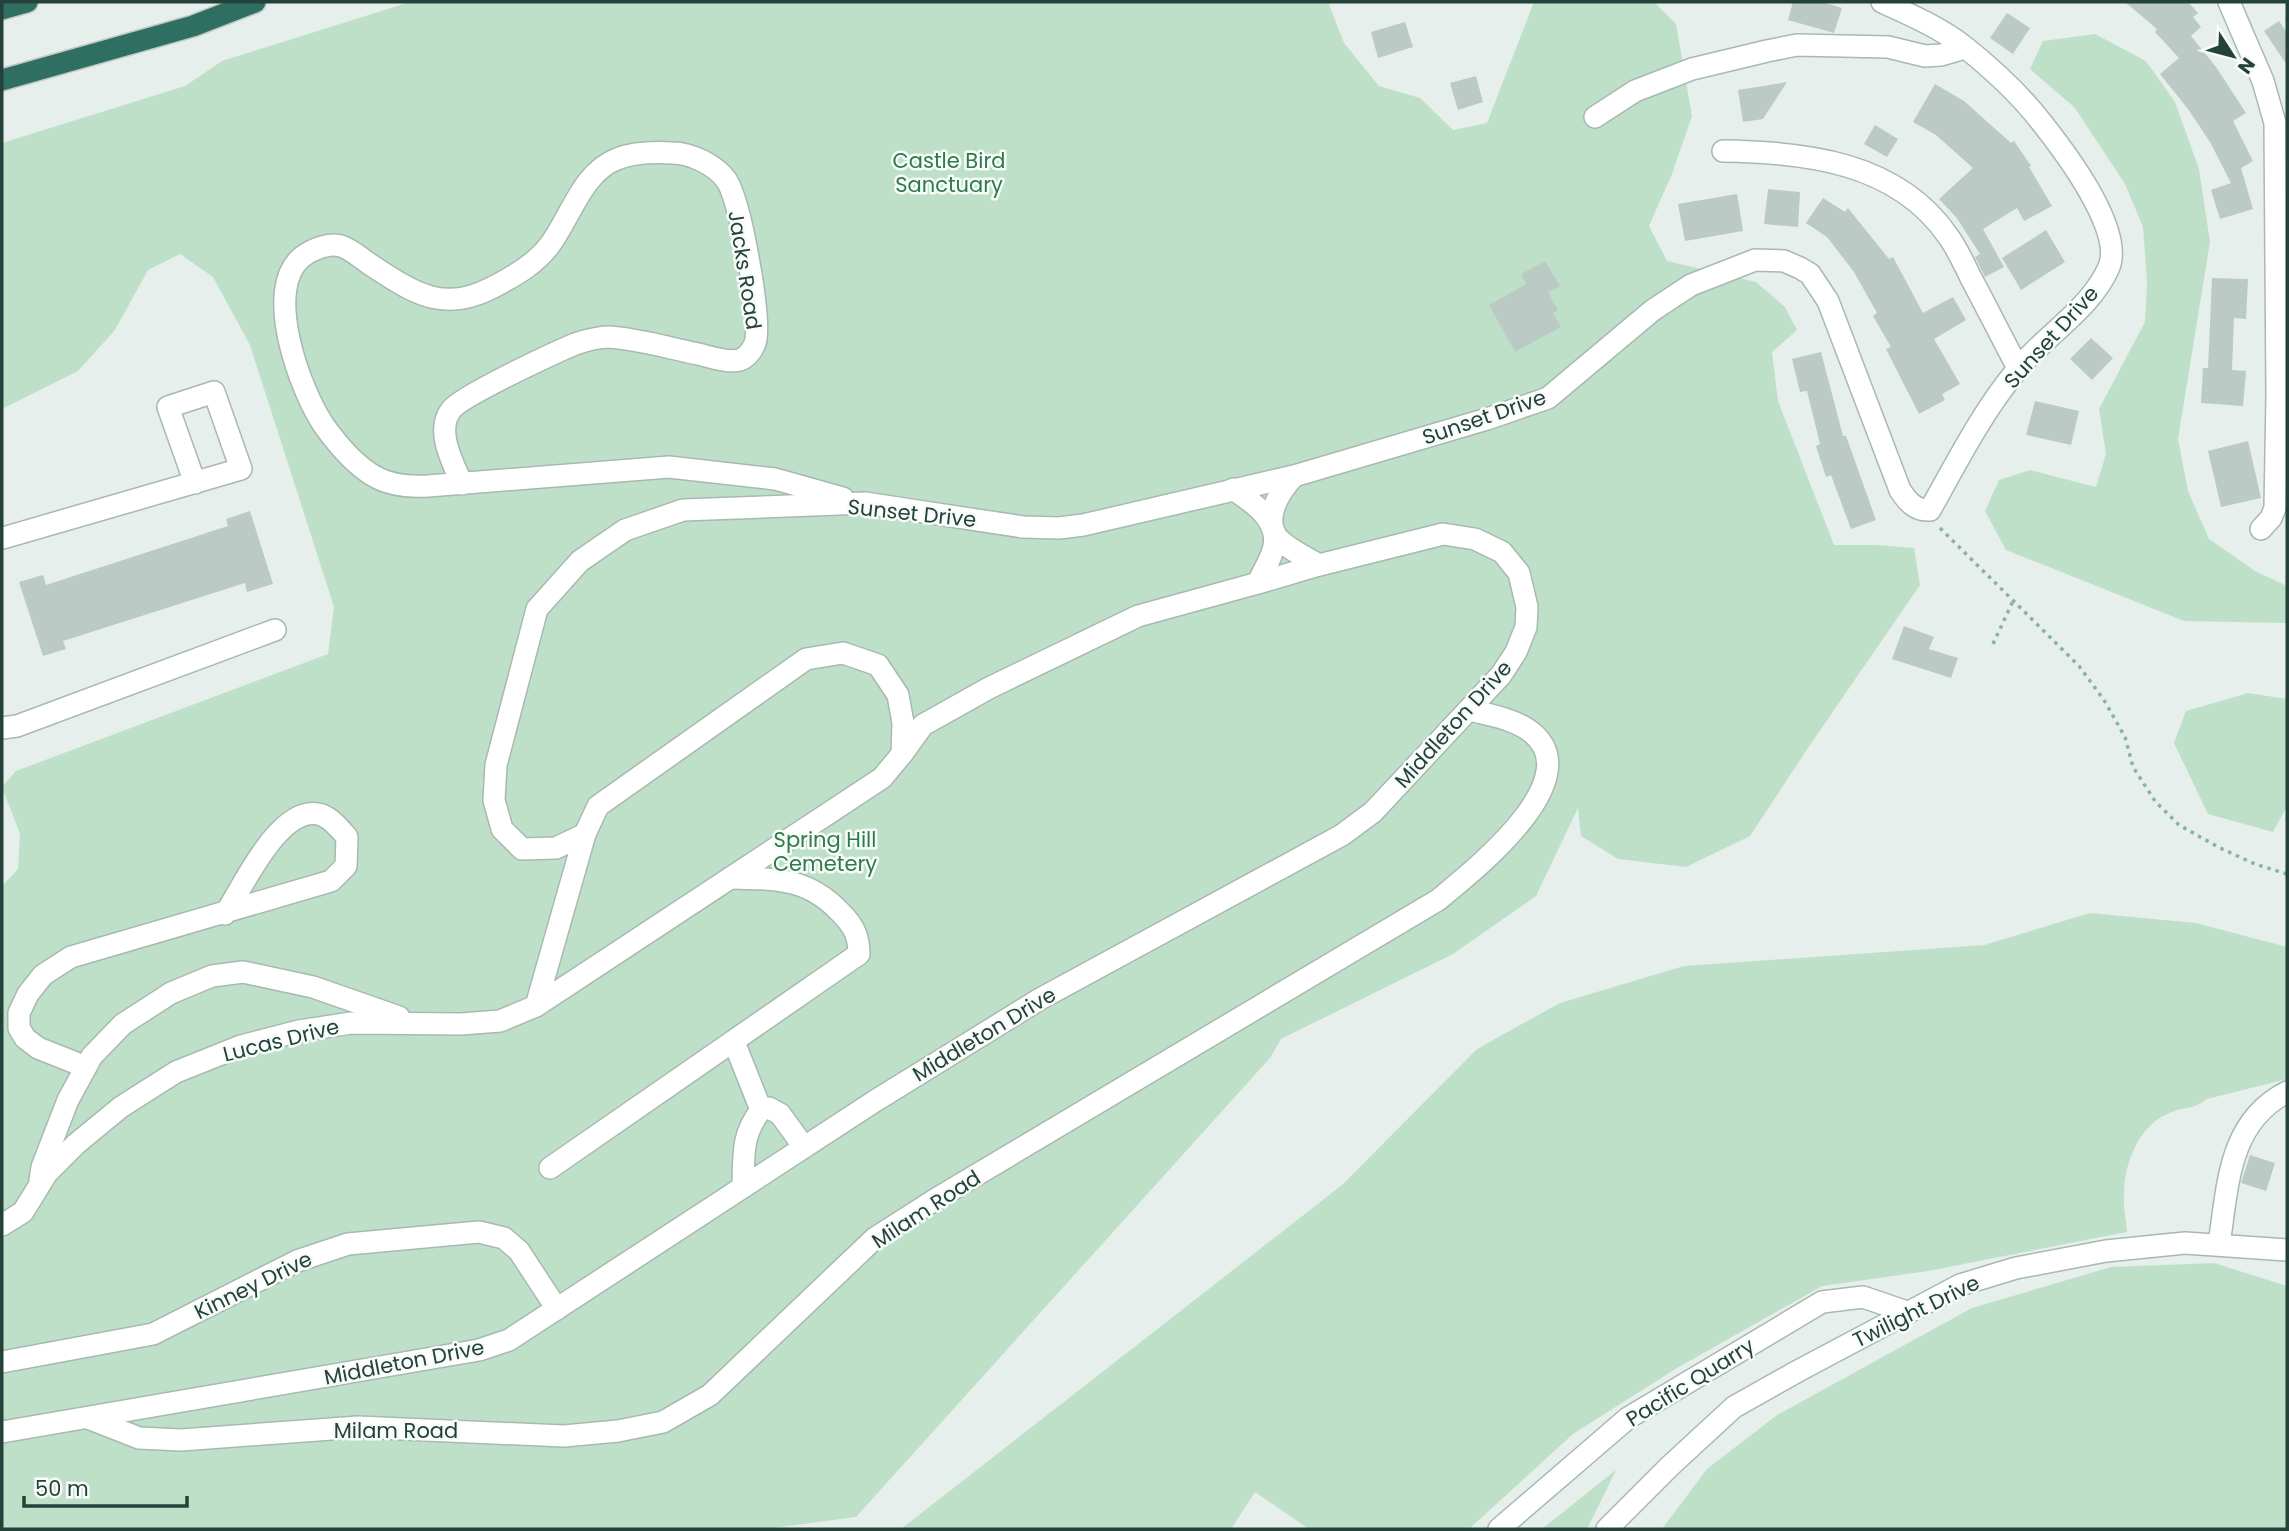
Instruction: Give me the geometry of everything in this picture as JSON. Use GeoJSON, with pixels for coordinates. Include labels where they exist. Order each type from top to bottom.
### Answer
{"type":"FeatureCollection","features":[{"type":"Feature","properties":{"kind":"highway"},"geometry":{"type":"LineString","coordinates":[[2,9],[27,2]]}},
{"type":"Feature","properties":{"kind":"highway"},"geometry":{"type":"LineString","coordinates":[[2,80],[193,26],[255,2]]}},
{"type":"Feature","properties":{"kind":"street","name":"Sunset Drive"},"geometry":{"type":"LineString","coordinates":[[585,834],[556,848],[522,849],[502,829],[494,800],[496,765],[537,608],[580,561],[625,530],[683,510],[865,503],[1023,527],[1059,528],[1083,525],[1294,477],[1548,398],[1653,310],[1691,285],[1755,260],[1784,261],[1810,274],[1828,301],[1900,490],[1908,502],[1922,511],[1930,510],[1970,439],[2018,368],[2096,290],[2110,266],[2113,248],[2108,228],[2089,190],[2041,121],[1965,48],[1930,24],[1882,2]]}},
{"type":"Feature","properties":{"kind":"street"},"geometry":{"type":"LineString","coordinates":[[2229,2],[2263,81],[2275,124],[2275,508],[2271,518],[2261,529]]}},
{"type":"Feature","properties":{"kind":"street"},"geometry":{"type":"LineString","coordinates":[[1595,117],[1635,91],[1680,73],[1797,45],[1888,47],[1925,56],[1941,55],[1965,48]]}},
{"type":"Feature","properties":{"kind":"street"},"geometry":{"type":"LineString","coordinates":[[1723,151],[1778,152],[1841,164],[1901,188],[1927,209],[1949,236],[2018,368]]}},
{"type":"Feature","properties":{"kind":"street","name":"Jacks Road"},"geometry":{"type":"LineString","coordinates":[[462,484],[447,448],[445,426],[451,410],[479,391],[577,343],[606,337],[737,361],[746,357],[756,344],[757,321],[740,214],[727,181],[715,168],[683,153],[646,152],[615,159],[594,176],[549,246],[522,272],[479,295],[457,301],[407,288],[341,246],[323,246],[299,258],[285,285],[286,327],[299,377],[323,425],[351,458],[376,478],[404,487],[462,484],[669,467],[775,479],[865,503]]}},
{"type":"Feature","properties":{"kind":"street"},"geometry":{"type":"LineString","coordinates":[[1258,583],[1275,545],[1272,524],[1275,506],[1281,490],[1294,477]]}},
{"type":"Feature","properties":{"kind":"street"},"geometry":{"type":"LineString","coordinates":[[2,538],[195,483]]}},
{"type":"Feature","properties":{"kind":"street"},"geometry":{"type":"LineString","coordinates":[[1233,489],[1255,503],[1272,524],[1277,536],[1289,547],[1319,565]]}},
{"type":"Feature","properties":{"kind":"street","name":"Middleton Drive"},"geometry":{"type":"LineString","coordinates":[[2,1432],[479,1350],[509,1340],[804,1147],[1040,999],[1342,835],[1373,812],[1470,710],[1501,675],[1516,652],[1525,627],[1527,607],[1519,573],[1502,552],[1475,539],[1443,534],[1177,603],[1125,622],[989,688],[923,725],[902,754]]}},
{"type":"Feature","properties":{"kind":"street"},"geometry":{"type":"LineString","coordinates":[[2,728],[17,726],[275,630]]}},
{"type":"Feature","properties":{"kind":"street"},"geometry":{"type":"LineString","coordinates":[[537,1006],[585,834],[597,806],[806,659],[843,653],[878,666],[898,695],[903,723],[902,754]]}},
{"type":"Feature","properties":{"kind":"street","name":"Milam Road"},"geometry":{"type":"LineString","coordinates":[[86,1418],[139,1438],[181,1440],[358,1427],[564,1436],[618,1431],[663,1422],[710,1395],[876,1238],[936,1199],[1438,900],[1491,856],[1540,796],[1549,767],[1543,745],[1528,730],[1508,720],[1470,710]]}},
{"type":"Feature","properties":{"kind":"street","name":"Lucas Drive"},"geometry":{"type":"LineString","coordinates":[[2,1225],[23,1212],[47,1173],[76,1144],[121,1107],[176,1072],[241,1046],[299,1031],[351,1023],[500,1021],[537,1006],[882,778],[902,754]]}},
{"type":"Feature","properties":{"kind":"street"},"geometry":{"type":"LineString","coordinates":[[86,1067],[38,1048],[25,1038],[19,1028],[19,1013],[28,994],[43,975],[71,957],[225,914],[331,881],[346,866],[346,837],[323,815],[310,813],[296,818],[264,848],[225,914]]}},
{"type":"Feature","properties":{"kind":"street"},"geometry":{"type":"LineString","coordinates":[[550,1168],[859,954],[859,942],[853,925],[828,899],[809,888],[782,879],[730,878]]}},
{"type":"Feature","properties":{"kind":"street"},"geometry":{"type":"LineString","coordinates":[[40,1185],[42,1167],[68,1100],[92,1056],[123,1024],[171,993],[212,976],[243,972],[313,987],[418,1023]]}},
{"type":"Feature","properties":{"kind":"street"},"geometry":{"type":"LineString","coordinates":[[734,1042],[761,1110]]}},
{"type":"Feature","properties":{"kind":"street"},"geometry":{"type":"LineString","coordinates":[[2219,1244],[2233,1158],[2243,1134],[2272,1100],[2287,1092]]}},
{"type":"Feature","properties":{"kind":"street"},"geometry":{"type":"LineString","coordinates":[[743,1187],[748,1125],[761,1110],[769,1108],[780,1114],[804,1147]]}},
{"type":"Feature","properties":{"kind":"street","name":"Kinney Drive"},"geometry":{"type":"LineString","coordinates":[[2,1362],[153,1334],[297,1261],[348,1244],[479,1232],[504,1238],[519,1251],[557,1309]]}},
{"type":"Feature","properties":{"kind":"street","name":"Twilight Drive"},"geometry":{"type":"LineString","coordinates":[[1607,1529],[1734,1407],[1960,1285],[2016,1268],[2106,1251],[2185,1243],[2287,1250]]}},
{"type":"Feature","properties":{"kind":"street","name":"Pacific Quarry"},"geometry":{"type":"LineString","coordinates":[[1499,1529],[1628,1418],[1822,1302],[1863,1297],[1907,1312]]}},
{"type":"Feature","properties":{"kind":"path"},"geometry":{"type":"LineString","coordinates":[[1930,510],[1941,529],[2079,666],[2125,737],[2133,767],[2155,801],[2179,825],[2220,848],[2255,864],[2287,874]]}},
{"type":"Feature","properties":{"kind":"path"},"geometry":{"type":"LineString","coordinates":[[1993,644],[2014,601]]}},
{"type":"Feature","properties":{"kind":"green space","name":"Spring Hill Cemetery"},"geometry":{"type":"Polygon","coordinates":[[[410,2],[1328,2],[1344,43],[1379,86],[1420,98],[1453,130],[1487,123],[1534,2],[1654,2],[1676,24],[1692,116],[1672,174],[1649,226],[1667,261],[1756,282],[1785,307],[1797,330],[1772,352],[1778,401],[1834,545],[1914,548],[1920,585],[1750,836],[1686,867],[1618,859],[1581,836],[1578,808],[1536,896],[1453,954],[1281,1039],[1270,1058],[856,1517],[766,1529],[2,1529],[2,886],[18,869],[20,834],[2,787],[16,771],[328,654],[334,607],[250,345],[213,277],[180,254],[148,270],[115,330],[78,371],[2,409],[2,143],[185,86],[222,61],[410,2]]]}},
{"type":"Feature","properties":{"kind":"green space"},"geometry":{"type":"Polygon","coordinates":[[[2095,34],[2146,61],[2175,102],[2199,169],[2210,242],[2178,439],[2188,491],[2209,539],[2255,571],[2287,586],[2287,623],[2184,621],[2006,550],[1985,511],[1999,480],[2030,470],[2096,487],[2106,454],[2099,409],[2145,322],[2147,282],[2143,227],[2125,184],[2075,108],[2030,69],[2043,41],[2095,34]]]}},
{"type":"Feature","properties":{"kind":"green space"},"geometry":{"type":"Polygon","coordinates":[[[2248,693],[2287,699],[2287,806],[2273,832],[2208,814],[2174,743],[2186,711],[2248,693]]]}},
{"type":"Feature","properties":{"kind":"green space"},"geometry":{"type":"Polygon","coordinates":[[[2090,913],[2196,923],[2287,947],[2287,1079],[2207,1099],[2161,1117],[2151,1125],[2136,1145],[2127,1169],[2124,1198],[2127,1232],[1928,1271],[1822,1286],[1677,1368],[1573,1434],[1469,1529],[1309,1529],[1255,1492],[1231,1529],[901,1529],[1342,1185],[1477,1049],[1560,1003],[1684,966],[1984,945],[2090,913]]]}},
{"type":"Feature","properties":{"kind":"green space"},"geometry":{"type":"Polygon","coordinates":[[[2214,1263],[2287,1286],[2287,1529],[1662,1529],[1707,1469],[1777,1415],[1972,1308],[2111,1267],[2214,1263]]]}},
{"type":"Feature","properties":{"kind":"green space"},"geometry":{"type":"Polygon","coordinates":[[[1616,1470],[1587,1529],[1542,1529],[1616,1470]]]}},
{"type":"Feature","properties":{"kind":"building"},"geometry":{"type":"Polygon","coordinates":[[[1793,2],[1822,2],[1842,8],[1834,33],[1788,20],[1793,2]]]}},
{"type":"Feature","properties":{"kind":"building"},"geometry":{"type":"Polygon","coordinates":[[[2125,2],[2188,2],[2198,13],[2193,17],[2201,27],[2191,36],[2216,67],[2246,113],[2233,121],[2253,161],[2241,168],[2253,209],[2220,219],[2211,190],[2231,183],[2210,142],[2160,74],[2179,58],[2155,32],[2157,29],[2125,2]]]}},
{"type":"Feature","properties":{"kind":"building"},"geometry":{"type":"Polygon","coordinates":[[[2007,13],[2030,28],[2013,54],[1990,38],[2007,13]]]}},
{"type":"Feature","properties":{"kind":"building"},"geometry":{"type":"Polygon","coordinates":[[[2279,21],[2287,33],[2287,65],[2264,31],[2279,21]]]}},
{"type":"Feature","properties":{"kind":"building"},"geometry":{"type":"Polygon","coordinates":[[[1405,22],[1413,47],[1378,58],[1371,32],[1405,22]]]}},
{"type":"Feature","properties":{"kind":"building"},"geometry":{"type":"Polygon","coordinates":[[[1476,76],[1483,102],[1458,110],[1450,83],[1476,76]]]}},
{"type":"Feature","properties":{"kind":"building"},"geometry":{"type":"Polygon","coordinates":[[[1787,82],[1763,119],[1743,122],[1738,90],[1787,82]]]}},
{"type":"Feature","properties":{"kind":"building"},"geometry":{"type":"Polygon","coordinates":[[[1935,84],[1964,101],[2011,143],[2014,141],[2052,206],[2024,221],[2017,208],[1983,229],[2004,267],[1985,277],[1975,257],[1980,254],[1956,217],[1939,199],[1973,168],[1936,135],[1913,122],[1935,84]]]}},
{"type":"Feature","properties":{"kind":"building"},"geometry":{"type":"Polygon","coordinates":[[[1875,125],[1898,139],[1887,157],[1864,144],[1875,125]]]}},
{"type":"Feature","properties":{"kind":"building"},"geometry":{"type":"Polygon","coordinates":[[[1768,189],[1800,192],[1798,227],[1764,224],[1768,189]]]}},
{"type":"Feature","properties":{"kind":"building"},"geometry":{"type":"Polygon","coordinates":[[[1737,194],[1743,231],[1685,241],[1678,204],[1737,194]]]}},
{"type":"Feature","properties":{"kind":"building"},"geometry":{"type":"Polygon","coordinates":[[[1823,198],[1845,212],[1848,208],[1889,259],[1893,257],[1923,313],[1953,297],[1966,320],[1934,339],[1960,384],[1942,394],[1945,400],[1919,414],[1886,349],[1891,347],[1873,316],[1877,313],[1854,272],[1827,237],[1806,223],[1823,198]]]}},
{"type":"Feature","properties":{"kind":"building"},"geometry":{"type":"Polygon","coordinates":[[[2046,230],[2065,262],[2021,290],[2002,258],[2046,230]]]}},
{"type":"Feature","properties":{"kind":"building"},"geometry":{"type":"Polygon","coordinates":[[[1545,261],[1560,286],[1548,292],[1558,310],[1553,313],[1561,327],[1515,352],[1489,305],[1526,284],[1521,274],[1545,261]]]}},
{"type":"Feature","properties":{"kind":"building"},"geometry":{"type":"Polygon","coordinates":[[[2212,278],[2248,279],[2246,319],[2234,318],[2232,370],[2246,371],[2243,406],[2201,403],[2203,368],[2208,368],[2212,278]]]}},
{"type":"Feature","properties":{"kind":"building"},"geometry":{"type":"Polygon","coordinates":[[[2091,338],[2113,358],[2092,380],[2070,359],[2091,338]]]}},
{"type":"Feature","properties":{"kind":"building"},"geometry":{"type":"Polygon","coordinates":[[[1821,352],[1843,436],[1846,436],[1876,520],[1851,529],[1831,475],[1826,477],[1816,446],[1820,444],[1807,391],[1800,392],[1792,359],[1821,352]]]}},
{"type":"Feature","properties":{"kind":"building"},"geometry":{"type":"Polygon","coordinates":[[[2035,401],[2079,411],[2071,445],[2026,435],[2035,401]]]}},
{"type":"Feature","properties":{"kind":"building"},"geometry":{"type":"Polygon","coordinates":[[[2248,441],[2261,498],[2221,507],[2208,451],[2248,441]]]}},
{"type":"Feature","properties":{"kind":"building"},"geometry":{"type":"Polygon","coordinates":[[[250,511],[273,584],[247,592],[245,583],[63,641],[66,649],[43,656],[19,582],[43,575],[46,585],[228,526],[226,519],[250,511]]]}},
{"type":"Feature","properties":{"kind":"building"},"geometry":{"type":"Polygon","coordinates":[[[1904,626],[1934,637],[1929,649],[1958,658],[1951,678],[1892,659],[1904,626]]]}},
{"type":"Feature","properties":{"kind":"building"},"geometry":{"type":"Polygon","coordinates":[[[2250,1155],[2275,1163],[2266,1191],[2241,1183],[2250,1155]]]}},
{"type":"Feature","properties":{"kind":"park label","name":"Castle Bird Sanctuary"},"geometry":{"type":"Point","coordinates":[949,172]}}]}
